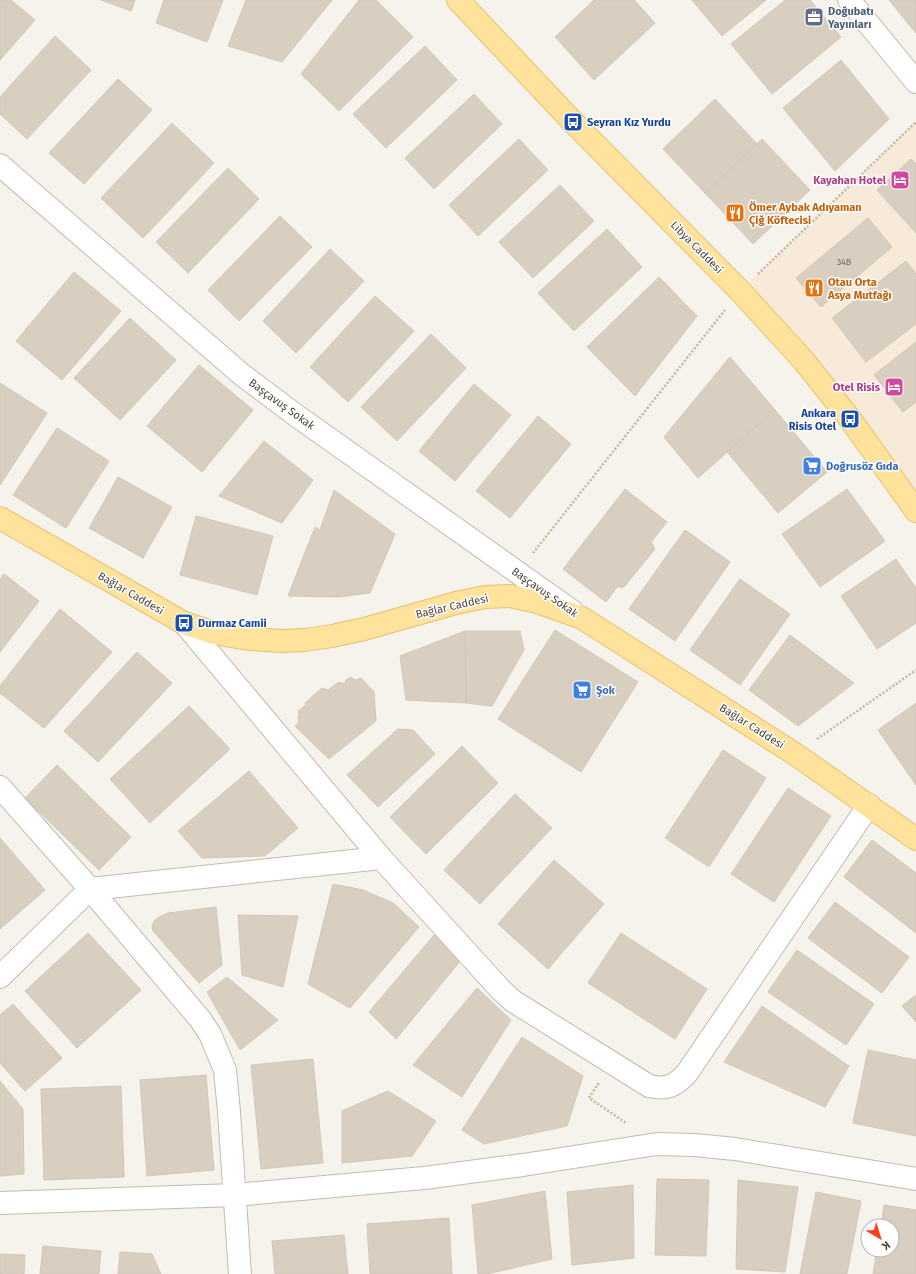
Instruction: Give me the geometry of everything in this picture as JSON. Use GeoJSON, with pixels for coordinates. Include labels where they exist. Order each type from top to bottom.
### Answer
{"type":"FeatureCollection","features":[{"type":"Feature","properties":{"kind":"main road","name":"Libya Caddesi"},"geometry":{"type":"LineString","coordinates":[[458,0],[574,122],[740,290],[804,361],[850,418],[916,511]]}},
{"type":"Feature","properties":{"kind":"main road","name":"Bağlar Caddesi"},"geometry":{"type":"LineString","coordinates":[[0,518],[184,623],[214,633],[282,641],[305,640],[364,629],[456,603],[485,597],[510,596],[536,602],[582,618],[795,754],[916,839]]}},
{"type":"Feature","properties":{"kind":"street"},"geometry":{"type":"LineString","coordinates":[[849,0],[916,82]]}},
{"type":"Feature","properties":{"kind":"street","name":"Başçavuş Sokak"},"geometry":{"type":"LineString","coordinates":[[0,165],[241,374],[297,416],[582,618]]}},
{"type":"Feature","properties":{"kind":"street"},"geometry":{"type":"LineString","coordinates":[[184,623],[381,858],[489,979],[513,1001],[649,1086],[665,1088],[674,1085],[687,1073],[869,805]]}},
{"type":"Feature","properties":{"kind":"street"},"geometry":{"type":"LineString","coordinates":[[0,787],[90,889],[200,1019],[212,1040],[225,1070],[240,1274]]}},
{"type":"Feature","properties":{"kind":"street"},"geometry":{"type":"LineString","coordinates":[[0,977],[90,889],[381,858]]}},
{"type":"Feature","properties":{"kind":"street"},"geometry":{"type":"LineString","coordinates":[[0,1203],[235,1195],[424,1178],[523,1165],[657,1144],[735,1148],[916,1179]]}},
{"type":"Feature","properties":{"kind":"path"},"geometry":{"type":"LineString","coordinates":[[518,573],[740,290],[916,122]]}},
{"type":"Feature","properties":{"kind":"path"},"geometry":{"type":"LineString","coordinates":[[795,754],[916,670]]}},
{"type":"Feature","properties":{"kind":"path"},"geometry":{"type":"LineString","coordinates":[[605,1089],[598,1084],[589,1098],[657,1144]]}},
{"type":"Feature","properties":{"kind":"shaded area"},"geometry":{"type":"Polygon","coordinates":[[[916,122],[916,511],[740,291],[916,122]]]}},
{"type":"Feature","properties":{"kind":"building"},"geometry":{"type":"Polygon","coordinates":[[[0,0],[11,0],[35,20],[0,60],[0,0]]]}},
{"type":"Feature","properties":{"kind":"building"},"geometry":{"type":"Polygon","coordinates":[[[101,0],[135,0],[131,11],[101,0]]]}},
{"type":"Feature","properties":{"kind":"building"},"geometry":{"type":"Polygon","coordinates":[[[164,0],[223,0],[207,42],[156,23],[164,0]]]}},
{"type":"Feature","properties":{"kind":"building"},"geometry":{"type":"Polygon","coordinates":[[[246,0],[332,0],[282,62],[228,46],[246,0]]]}},
{"type":"Feature","properties":{"kind":"building"},"geometry":{"type":"Polygon","coordinates":[[[359,0],[376,0],[413,37],[339,111],[301,74],[359,0]]]}},
{"type":"Feature","properties":{"kind":"building"},"geometry":{"type":"Polygon","coordinates":[[[594,0],[634,0],[655,23],[594,80],[555,37],[594,0]]]}},
{"type":"Feature","properties":{"kind":"building"},"geometry":{"type":"Polygon","coordinates":[[[692,0],[766,0],[722,36],[692,0]]]}},
{"type":"Feature","properties":{"kind":"building"},"geometry":{"type":"Polygon","coordinates":[[[785,0],[810,0],[841,37],[772,94],[731,44],[785,0]]]}},
{"type":"Feature","properties":{"kind":"building"},"geometry":{"type":"Polygon","coordinates":[[[889,0],[916,0],[916,33],[889,0]]]}},
{"type":"Feature","properties":{"kind":"building"},"geometry":{"type":"Polygon","coordinates":[[[55,36],[91,70],[27,139],[0,114],[0,97],[55,36]]]}},
{"type":"Feature","properties":{"kind":"building"},"geometry":{"type":"Polygon","coordinates":[[[425,46],[457,80],[386,148],[353,114],[425,46]]]}},
{"type":"Feature","properties":{"kind":"building"},"geometry":{"type":"Polygon","coordinates":[[[841,60],[889,119],[835,171],[783,108],[841,60]]]}},
{"type":"Feature","properties":{"kind":"building"},"geometry":{"type":"Polygon","coordinates":[[[118,79],[152,110],[84,184],[49,153],[118,79]]]}},
{"type":"Feature","properties":{"kind":"building"},"geometry":{"type":"Polygon","coordinates":[[[474,94],[502,124],[434,189],[405,158],[474,94]]]}},
{"type":"Feature","properties":{"kind":"building"},"geometry":{"type":"Polygon","coordinates":[[[715,99],[757,144],[705,193],[663,149],[715,99]]]}},
{"type":"Feature","properties":{"kind":"building"},"geometry":{"type":"Polygon","coordinates":[[[172,123],[214,163],[143,238],[101,198],[172,123]]]}},
{"type":"Feature","properties":{"kind":"building"},"geometry":{"type":"Polygon","coordinates":[[[519,139],[548,170],[478,236],[449,205],[519,139]]]}},
{"type":"Feature","properties":{"kind":"building"},"geometry":{"type":"Polygon","coordinates":[[[762,139],[810,190],[753,244],[705,193],[762,139]]]}},
{"type":"Feature","properties":{"kind":"building"},"geometry":{"type":"Polygon","coordinates":[[[911,159],[916,164],[916,233],[877,190],[911,159]]]}},
{"type":"Feature","properties":{"kind":"building"},"geometry":{"type":"Polygon","coordinates":[[[228,168],[259,199],[188,273],[156,242],[228,168]]]}},
{"type":"Feature","properties":{"kind":"building"},"geometry":{"type":"Polygon","coordinates":[[[560,185],[594,221],[533,278],[499,242],[560,185]]]}},
{"type":"Feature","properties":{"kind":"building"},"geometry":{"type":"Polygon","coordinates":[[[280,216],[312,247],[239,321],[208,290],[280,216]]]}},
{"type":"Feature","properties":{"kind":"building"},"geometry":{"type":"Polygon","coordinates":[[[868,218],[892,247],[821,307],[796,278],[868,218]]]}},
{"type":"Feature","properties":{"kind":"building"},"geometry":{"type":"Polygon","coordinates":[[[607,229],[642,267],[574,331],[538,293],[607,229]]]}},
{"type":"Feature","properties":{"kind":"building"},"geometry":{"type":"Polygon","coordinates":[[[330,249],[364,281],[296,353],[263,321],[330,249]]]}},
{"type":"Feature","properties":{"kind":"building"},"geometry":{"type":"Polygon","coordinates":[[[906,261],[916,274],[916,324],[866,362],[832,318],[906,261]]]}},
{"type":"Feature","properties":{"kind":"building"},"geometry":{"type":"Polygon","coordinates":[[[74,272],[121,311],[62,380],[16,341],[74,272]]]}},
{"type":"Feature","properties":{"kind":"building"},"geometry":{"type":"Polygon","coordinates":[[[659,277],[697,316],[635,396],[587,347],[659,277]]]}},
{"type":"Feature","properties":{"kind":"building"},"geometry":{"type":"Polygon","coordinates":[[[375,296],[414,331],[348,402],[310,367],[375,296]]]}},
{"type":"Feature","properties":{"kind":"building"},"geometry":{"type":"Polygon","coordinates":[[[130,318],[176,360],[120,420],[74,378],[130,318]]]}},
{"type":"Feature","properties":{"kind":"building"},"geometry":{"type":"Polygon","coordinates":[[[431,334],[466,368],[397,441],[361,407],[431,334]]]}},
{"type":"Feature","properties":{"kind":"building"},"geometry":{"type":"Polygon","coordinates":[[[916,342],[916,402],[903,412],[874,375],[916,342]]]}},
{"type":"Feature","properties":{"kind":"building"},"geometry":{"type":"Polygon","coordinates":[[[730,357],[775,410],[698,478],[664,437],[730,357]]]}},
{"type":"Feature","properties":{"kind":"building"},"geometry":{"type":"Polygon","coordinates":[[[199,365],[253,410],[202,472],[147,426],[199,365]]]}},
{"type":"Feature","properties":{"kind":"building"},"geometry":{"type":"Polygon","coordinates":[[[0,383],[47,413],[0,485],[0,383]]]}},
{"type":"Feature","properties":{"kind":"building"},"geometry":{"type":"Polygon","coordinates":[[[474,384],[511,415],[455,481],[419,451],[474,384]]]}},
{"type":"Feature","properties":{"kind":"building"},"geometry":{"type":"Polygon","coordinates":[[[775,410],[827,472],[778,513],[727,452],[775,410]]]}},
{"type":"Feature","properties":{"kind":"building"},"geometry":{"type":"Polygon","coordinates":[[[538,416],[571,444],[510,518],[476,491],[538,416]]]}},
{"type":"Feature","properties":{"kind":"building"},"geometry":{"type":"Polygon","coordinates":[[[57,428],[109,461],[66,528],[13,495],[57,428]]]}},
{"type":"Feature","properties":{"kind":"building"},"geometry":{"type":"Polygon","coordinates":[[[264,441],[313,480],[282,523],[219,496],[264,441]]]}},
{"type":"Feature","properties":{"kind":"building"},"geometry":{"type":"Polygon","coordinates":[[[118,477],[172,507],[143,558],[89,528],[118,477]]]}},
{"type":"Feature","properties":{"kind":"building"},"geometry":{"type":"Polygon","coordinates":[[[625,489],[667,522],[651,542],[655,549],[624,587],[617,587],[606,602],[563,569],[625,489]]]}},
{"type":"Feature","properties":{"kind":"building"},"geometry":{"type":"Polygon","coordinates":[[[847,489],[885,541],[820,587],[782,534],[847,489]]]}},
{"type":"Feature","properties":{"kind":"building"},"geometry":{"type":"Polygon","coordinates":[[[334,490],[395,534],[370,593],[338,597],[288,596],[315,527],[320,530],[334,490]]]}},
{"type":"Feature","properties":{"kind":"building"},"geometry":{"type":"Polygon","coordinates":[[[196,516],[273,536],[257,595],[180,575],[196,516]]]}},
{"type":"Feature","properties":{"kind":"building"},"geometry":{"type":"Polygon","coordinates":[[[685,530],[730,562],[675,641],[629,609],[685,530]]]}},
{"type":"Feature","properties":{"kind":"building"},"geometry":{"type":"Polygon","coordinates":[[[896,559],[916,588],[916,623],[877,649],[841,596],[896,559]]]}},
{"type":"Feature","properties":{"kind":"building"},"geometry":{"type":"Polygon","coordinates":[[[4,574],[39,601],[0,652],[0,580],[4,574]]]}},
{"type":"Feature","properties":{"kind":"building"},"geometry":{"type":"Polygon","coordinates":[[[740,579],[790,614],[740,685],[690,650],[740,579]]]}},
{"type":"Feature","properties":{"kind":"building"},"geometry":{"type":"Polygon","coordinates":[[[60,609],[112,652],[44,728],[0,693],[0,686],[60,609]]]}},
{"type":"Feature","properties":{"kind":"building"},"geometry":{"type":"Polygon","coordinates":[[[555,630],[638,682],[581,772],[498,719],[555,630]]]}},
{"type":"Feature","properties":{"kind":"building"},"geometry":{"type":"Polygon","coordinates":[[[465,631],[520,631],[524,650],[492,706],[466,703],[465,631]]]}},
{"type":"Feature","properties":{"kind":"building"},"geometry":{"type":"Polygon","coordinates":[[[465,631],[466,703],[406,700],[400,656],[465,631]]]}},
{"type":"Feature","properties":{"kind":"building"},"geometry":{"type":"Polygon","coordinates":[[[790,635],[854,683],[798,726],[749,690],[790,635]]]}},
{"type":"Feature","properties":{"kind":"building"},"geometry":{"type":"Polygon","coordinates":[[[137,652],[172,683],[98,762],[64,731],[137,652]]]}},
{"type":"Feature","properties":{"kind":"building"},"geometry":{"type":"Polygon","coordinates":[[[351,677],[355,680],[361,678],[374,692],[376,721],[329,759],[295,726],[299,722],[298,711],[306,705],[305,703],[322,688],[328,690],[339,682],[345,684],[346,680],[351,677]]]}},
{"type":"Feature","properties":{"kind":"building"},"geometry":{"type":"Polygon","coordinates":[[[916,703],[916,785],[878,730],[916,703]]]}},
{"type":"Feature","properties":{"kind":"building"},"geometry":{"type":"Polygon","coordinates":[[[189,706],[230,749],[150,823],[110,779],[189,706]]]}},
{"type":"Feature","properties":{"kind":"building"},"geometry":{"type":"Polygon","coordinates":[[[398,729],[413,730],[435,754],[378,807],[347,775],[398,729]]]}},
{"type":"Feature","properties":{"kind":"building"},"geometry":{"type":"Polygon","coordinates":[[[462,746],[498,783],[426,854],[390,817],[462,746]]]}},
{"type":"Feature","properties":{"kind":"building"},"geometry":{"type":"Polygon","coordinates":[[[723,750],[766,778],[709,867],[665,838],[723,750]]]}},
{"type":"Feature","properties":{"kind":"building"},"geometry":{"type":"Polygon","coordinates":[[[57,765],[131,837],[99,870],[25,798],[57,765]]]}},
{"type":"Feature","properties":{"kind":"building"},"geometry":{"type":"Polygon","coordinates":[[[249,771],[298,828],[265,856],[202,858],[178,831],[249,771]]]}},
{"type":"Feature","properties":{"kind":"building"},"geometry":{"type":"Polygon","coordinates":[[[788,788],[831,816],[774,902],[731,874],[788,788]]]}},
{"type":"Feature","properties":{"kind":"building"},"geometry":{"type":"Polygon","coordinates":[[[515,794],[552,828],[480,904],[444,870],[515,794]]]}},
{"type":"Feature","properties":{"kind":"building"},"geometry":{"type":"Polygon","coordinates":[[[0,838],[45,890],[0,929],[0,838]]]}},
{"type":"Feature","properties":{"kind":"building"},"geometry":{"type":"Polygon","coordinates":[[[872,840],[916,873],[916,933],[844,877],[872,840]]]}},
{"type":"Feature","properties":{"kind":"building"},"geometry":{"type":"Polygon","coordinates":[[[554,860],[604,904],[548,969],[498,924],[554,860]]]}},
{"type":"Feature","properties":{"kind":"building"},"geometry":{"type":"Polygon","coordinates":[[[333,884],[363,890],[393,903],[419,927],[350,1008],[308,984],[333,884]]]}},
{"type":"Feature","properties":{"kind":"building"},"geometry":{"type":"Polygon","coordinates":[[[835,902],[909,957],[882,993],[808,938],[835,902]]]}},
{"type":"Feature","properties":{"kind":"building"},"geometry":{"type":"Polygon","coordinates":[[[216,907],[222,965],[199,983],[153,931],[152,926],[154,921],[168,913],[216,907]]]}},
{"type":"Feature","properties":{"kind":"building"},"geometry":{"type":"Polygon","coordinates":[[[238,915],[298,916],[283,987],[242,975],[238,915]]]}},
{"type":"Feature","properties":{"kind":"building"},"geometry":{"type":"Polygon","coordinates":[[[88,933],[141,990],[77,1048],[25,991],[88,933]]]}},
{"type":"Feature","properties":{"kind":"building"},"geometry":{"type":"Polygon","coordinates":[[[621,933],[707,989],[675,1039],[588,983],[621,933]]]}},
{"type":"Feature","properties":{"kind":"building"},"geometry":{"type":"Polygon","coordinates":[[[435,934],[461,960],[396,1039],[369,1012],[435,934]]]}},
{"type":"Feature","properties":{"kind":"building"},"geometry":{"type":"Polygon","coordinates":[[[797,950],[874,1004],[846,1045],[768,992],[797,950]]]}},
{"type":"Feature","properties":{"kind":"building"},"geometry":{"type":"Polygon","coordinates":[[[227,977],[278,1020],[240,1050],[207,992],[227,977]]]}},
{"type":"Feature","properties":{"kind":"building"},"geometry":{"type":"Polygon","coordinates":[[[477,988],[511,1020],[462,1097],[413,1065],[477,988]]]}},
{"type":"Feature","properties":{"kind":"building"},"geometry":{"type":"Polygon","coordinates":[[[916,995],[916,1022],[902,1006],[916,995]]]}},
{"type":"Feature","properties":{"kind":"building"},"geometry":{"type":"Polygon","coordinates":[[[13,1004],[62,1058],[25,1091],[0,1063],[0,1015],[13,1004]]]}},
{"type":"Feature","properties":{"kind":"building"},"geometry":{"type":"Polygon","coordinates":[[[762,1006],[849,1066],[825,1107],[724,1062],[762,1006]]]}},
{"type":"Feature","properties":{"kind":"building"},"geometry":{"type":"Polygon","coordinates":[[[522,1037],[583,1076],[567,1126],[484,1144],[462,1130],[522,1037]]]}},
{"type":"Feature","properties":{"kind":"building"},"geometry":{"type":"Polygon","coordinates":[[[868,1050],[916,1060],[916,1136],[853,1123],[868,1050]]]}},
{"type":"Feature","properties":{"kind":"building"},"geometry":{"type":"Polygon","coordinates":[[[313,1059],[323,1163],[261,1169],[251,1065],[313,1059]]]}},
{"type":"Feature","properties":{"kind":"building"},"geometry":{"type":"Polygon","coordinates":[[[206,1075],[214,1170],[147,1176],[140,1080],[206,1075]]]}},
{"type":"Feature","properties":{"kind":"building"},"geometry":{"type":"Polygon","coordinates":[[[0,1081],[23,1109],[24,1174],[0,1176],[0,1081]]]}},
{"type":"Feature","properties":{"kind":"building"},"geometry":{"type":"Polygon","coordinates":[[[121,1086],[124,1177],[44,1180],[41,1089],[121,1086]]]}},
{"type":"Feature","properties":{"kind":"building"},"geometry":{"type":"Polygon","coordinates":[[[388,1091],[436,1121],[412,1156],[342,1163],[342,1111],[388,1091]]]}},
{"type":"Feature","properties":{"kind":"building"},"geometry":{"type":"Polygon","coordinates":[[[657,1179],[709,1180],[706,1256],[655,1255],[657,1179]]]}},
{"type":"Feature","properties":{"kind":"building"},"geometry":{"type":"Polygon","coordinates":[[[738,1180],[798,1187],[785,1272],[736,1269],[738,1180]]]}},
{"type":"Feature","properties":{"kind":"building"},"geometry":{"type":"Polygon","coordinates":[[[633,1185],[634,1258],[572,1265],[567,1192],[633,1185]]]}},
{"type":"Feature","properties":{"kind":"building"},"geometry":{"type":"Polygon","coordinates":[[[545,1191],[552,1259],[487,1274],[478,1274],[472,1205],[545,1191]]]}},
{"type":"Feature","properties":{"kind":"building"},"geometry":{"type":"Polygon","coordinates":[[[816,1192],[861,1201],[847,1274],[800,1274],[816,1192]]]}},
{"type":"Feature","properties":{"kind":"building"},"geometry":{"type":"Polygon","coordinates":[[[884,1205],[916,1210],[916,1274],[873,1274],[876,1258],[900,1258],[900,1218],[882,1218],[884,1205]]]}},
{"type":"Feature","properties":{"kind":"building"},"geometry":{"type":"Polygon","coordinates":[[[449,1218],[452,1274],[370,1274],[367,1224],[449,1218]]]}},
{"type":"Feature","properties":{"kind":"building"},"geometry":{"type":"Polygon","coordinates":[[[344,1235],[348,1274],[275,1274],[272,1241],[344,1235]]]}},
{"type":"Feature","properties":{"kind":"building"},"geometry":{"type":"Polygon","coordinates":[[[43,1246],[101,1251],[99,1274],[40,1274],[43,1246]]]}},
{"type":"Feature","properties":{"kind":"building"},"geometry":{"type":"Polygon","coordinates":[[[120,1252],[152,1254],[161,1274],[118,1274],[120,1252]]]}},
{"type":"Feature","properties":{"kind":"building"},"geometry":{"type":"Polygon","coordinates":[[[0,1254],[25,1255],[24,1274],[0,1274],[0,1254]]]}},
{"type":"Feature","properties":{"kind":"place","name":"Doğubatı Yayınları"},"geometry":{"type":"Point","coordinates":[814,17]}},
{"type":"Feature","properties":{"kind":"place","name":"Seyran Kız Yurdu"},"geometry":{"type":"Point","coordinates":[573,122]}},
{"type":"Feature","properties":{"kind":"place","name":"Kayahan Hotel"},"geometry":{"type":"Point","coordinates":[900,180]}},
{"type":"Feature","properties":{"kind":"place","name":"Ömer Aybak Adıyaman Çiğ Köftecisi"},"geometry":{"type":"Point","coordinates":[735,213]}},
{"type":"Feature","properties":{"kind":"place","name":"Otau Orta Asya Mutfağı"},"geometry":{"type":"Point","coordinates":[814,288]}},
{"type":"Feature","properties":{"kind":"place","name":"Otel Risis"},"geometry":{"type":"Point","coordinates":[894,387]}},
{"type":"Feature","properties":{"kind":"place","name":"Ankara Risis Otel"},"geometry":{"type":"Point","coordinates":[850,419]}},
{"type":"Feature","properties":{"kind":"place","name":"Doğrusöz Gıda"},"geometry":{"type":"Point","coordinates":[812,466]}},
{"type":"Feature","properties":{"kind":"place","name":"Durmaz Camii"},"geometry":{"type":"Point","coordinates":[184,623]}},
{"type":"Feature","properties":{"kind":"place","name":"Şok"},"geometry":{"type":"Point","coordinates":[582,690]}}]}
